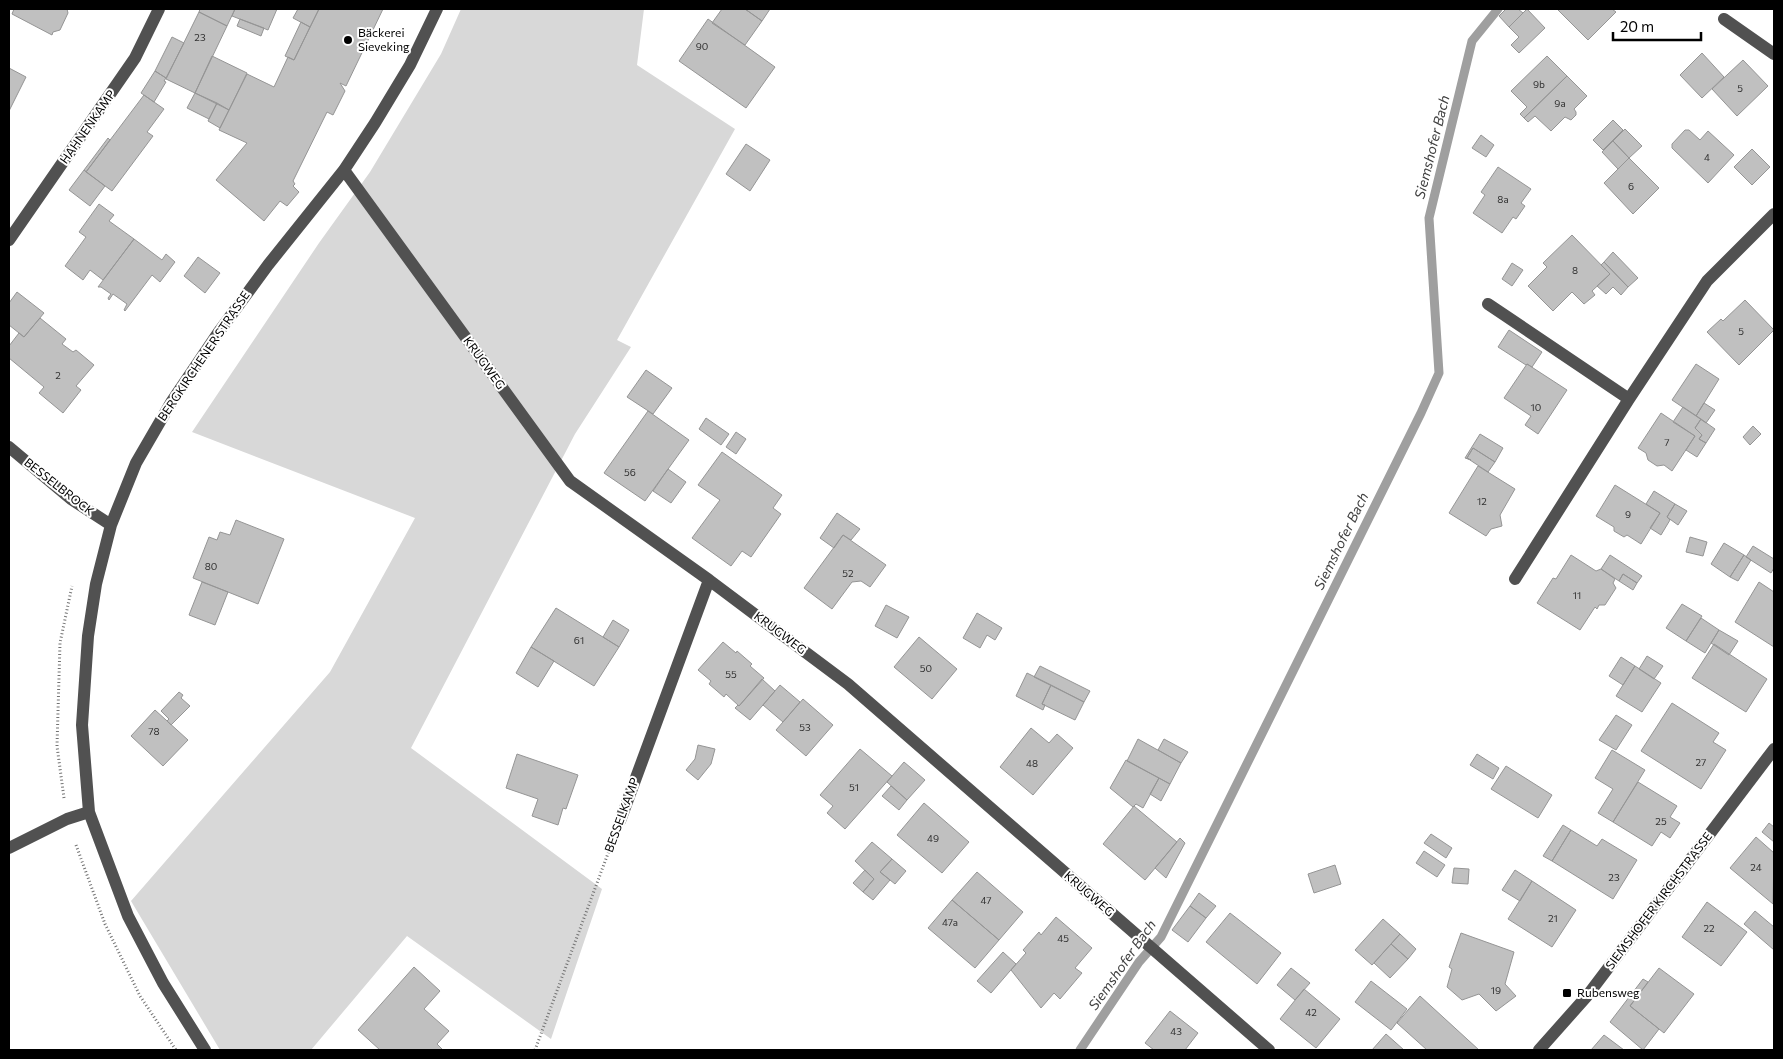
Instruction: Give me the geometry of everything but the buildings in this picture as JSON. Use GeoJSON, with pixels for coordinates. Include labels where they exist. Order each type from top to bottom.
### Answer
{"type":"FeatureCollection","features":[{"type":"Feature","properties":{"kind":"street","name":"HAHNENKAMP"},"geometry":{"type":"LineString","coordinates":[[9,240],[135,58],[159,9]]}},
{"type":"Feature","properties":{"kind":"street","name":"BERGKIRCHENER STRASSE"},"geometry":{"type":"LineString","coordinates":[[205,1050],[163,983],[128,916],[89,812],[82,725],[88,636],[96,584],[111,525],[136,463],[172,401],[218,333],[268,265],[344,170],[375,124],[410,65],[437,9]]}},
{"type":"Feature","properties":{"kind":"street"},"geometry":{"type":"LineString","coordinates":[[1724,19],[1774,54]]}},
{"type":"Feature","properties":{"kind":"street","name":"KRUGWEG"},"geometry":{"type":"LineString","coordinates":[[344,170],[570,481],[709,580],[848,684],[1269,1050]]}},
{"type":"Feature","properties":{"kind":"street"},"geometry":{"type":"LineString","coordinates":[[1515,579],[1629,399],[1707,281],[1774,214]]}},
{"type":"Feature","properties":{"kind":"street"},"geometry":{"type":"LineString","coordinates":[[1488,304],[1629,399]]}},
{"type":"Feature","properties":{"kind":"street","name":"BESSELBROCK"},"geometry":{"type":"LineString","coordinates":[[9,447],[71,499],[111,525]]}},
{"type":"Feature","properties":{"kind":"street","name":"BESSELKAMP"},"geometry":{"type":"LineString","coordinates":[[620,821],[709,580]]}},
{"type":"Feature","properties":{"kind":"street","name":"SIEMSHOFER KIRCHSTRASSE"},"geometry":{"type":"LineString","coordinates":[[1539,1050],[1587,996],[1774,749]]}},
{"type":"Feature","properties":{"kind":"street"},"geometry":{"type":"LineString","coordinates":[[9,848],[67,819],[89,812]]}},
{"type":"Feature","properties":{"kind":"path","name":"BESSELKAMP"},"geometry":{"type":"LineString","coordinates":[[535,1050],[620,821]]}},
{"type":"Feature","properties":{"kind":"shaded area"},"geometry":{"type":"Polygon","coordinates":[[[461,9],[644,9],[637,65],[735,129],[617,340],[631,347],[575,434],[411,748],[602,889],[551,1039],[407,936],[311,1050],[220,1050],[131,901],[330,672],[415,518],[192,432],[319,243],[370,172],[441,54],[461,9]]]}},
{"type":"Feature","properties":{"kind":"waterway","name":"Siemshofer Bach"},"geometry":{"type":"LineString","coordinates":[[1080,1050],[1139,962],[1161,937],[1421,413],[1439,373],[1429,218],[1472,41],[1498,9]]}},
{"type":"Feature","properties":{"kind":"place","name":"Bäckerei Sieveking"},"geometry":{"type":"Point","coordinates":[348,40]}},
{"type":"Feature","properties":{"kind":"place","name":"Rubensweg"},"geometry":{"type":"Point","coordinates":[1567,993]}}]}
